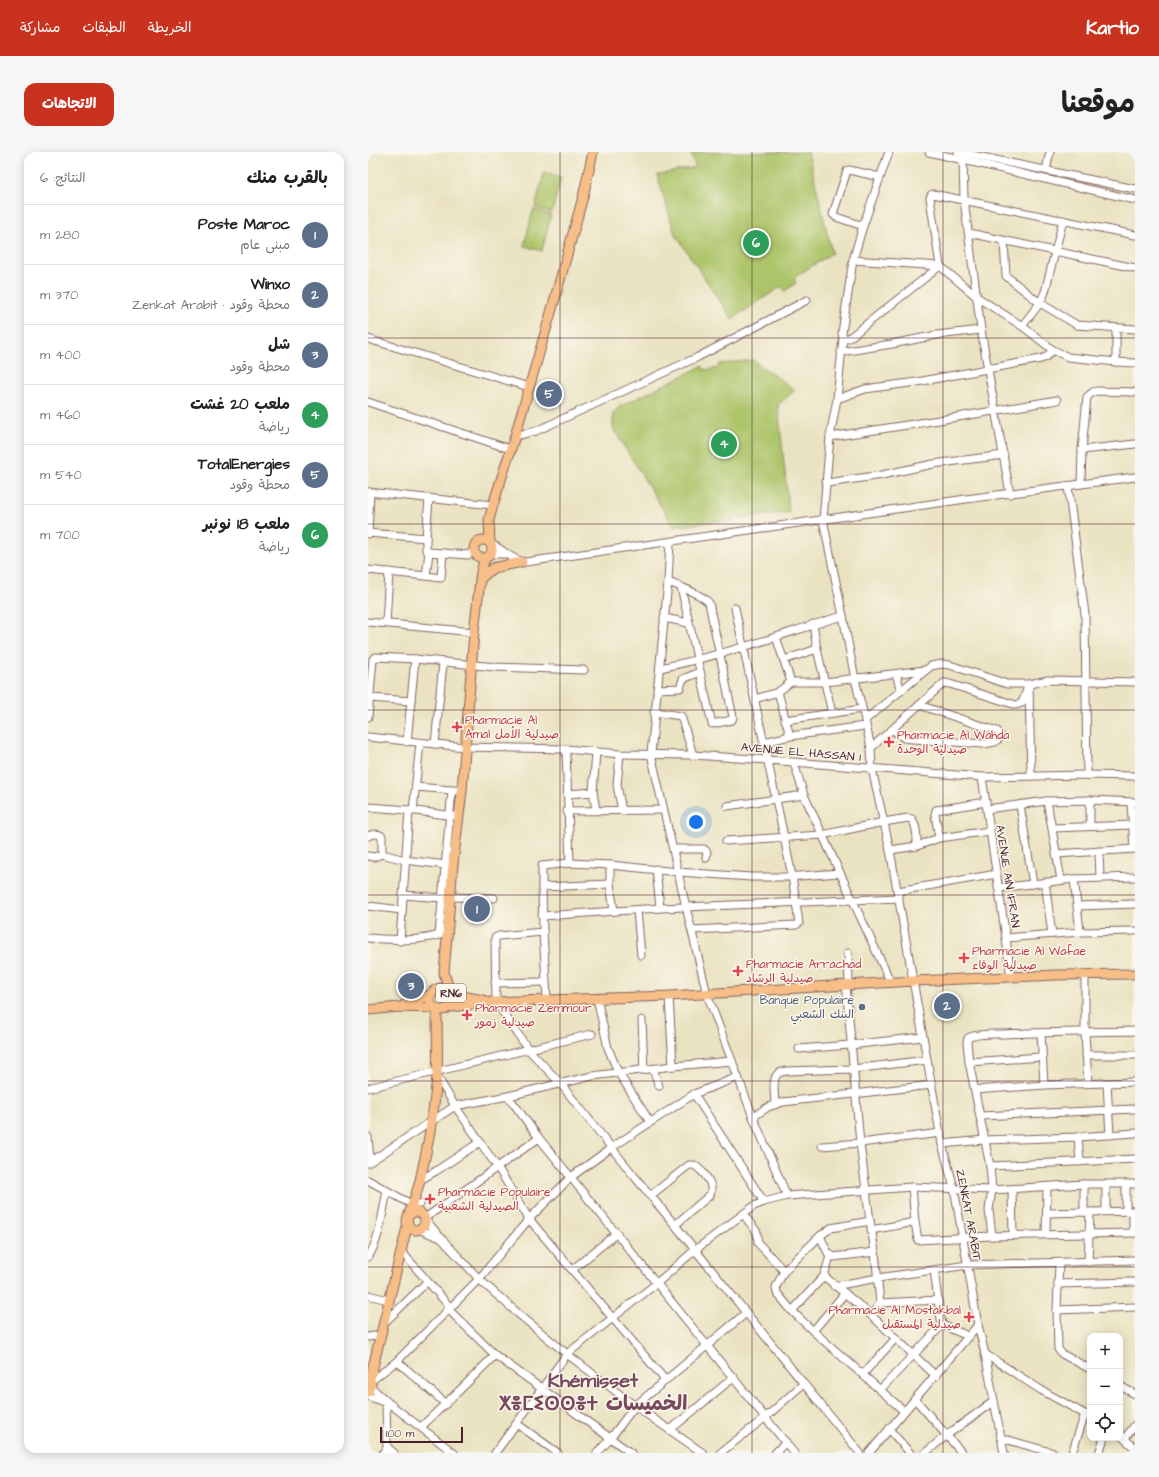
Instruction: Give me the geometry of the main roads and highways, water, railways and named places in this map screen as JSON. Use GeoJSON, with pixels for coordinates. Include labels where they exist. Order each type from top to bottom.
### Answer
{"type":"FeatureCollection","features":[{"type":"Feature","properties":{"kind":"main road"},"geometry":{"type":"LineString","coordinates":[[480,576],[474,553],[474,546],[489,520],[515,436],[583,197],[593,152]]}},
{"type":"Feature","properties":{"kind":"main road"},"geometry":{"type":"LineString","coordinates":[[450,993],[444,973],[443,934],[454,816],[462,791],[474,632],[480,576],[492,549],[490,543],[489,520]]}},
{"type":"Feature","properties":{"kind":"main road"},"geometry":{"type":"LineString","coordinates":[[477,541],[486,540],[490,543]]}},
{"type":"Feature","properties":{"kind":"main road"},"geometry":{"type":"LineString","coordinates":[[474,553],[480,558],[488,556]]}},
{"type":"Feature","properties":{"kind":"main road"},"geometry":{"type":"LineString","coordinates":[[480,576],[493,568],[522,562]]}},
{"type":"Feature","properties":{"kind":"main road"},"geometry":{"type":"LineString","coordinates":[[433,993],[444,973]]}},
{"type":"Feature","properties":{"kind":"main road","name":"RN6"},"geometry":{"type":"LineString","coordinates":[[368,1010],[399,1007],[441,1009],[494,1002],[669,996],[914,981],[1135,974]]}},
{"type":"Feature","properties":{"kind":"main road","name":"RN6"},"geometry":{"type":"LineString","coordinates":[[399,1007],[433,993],[441,988],[450,993],[494,1002]]}},
{"type":"Feature","properties":{"kind":"main road","name":"RN6"},"geometry":{"type":"LineString","coordinates":[[433,993],[430,1002],[441,1009]]}},
{"type":"Feature","properties":{"kind":"main road","name":"RN6"},"geometry":{"type":"LineString","coordinates":[[441,1009],[453,1000],[450,993]]}},
{"type":"Feature","properties":{"kind":"main road"},"geometry":{"type":"LineString","coordinates":[[402,1247],[417,1230],[424,1226],[416,1194],[431,1123],[437,1073],[437,1032],[441,1009]]}},
{"type":"Feature","properties":{"kind":"main road"},"geometry":{"type":"LineString","coordinates":[[369,1385],[376,1350],[408,1221],[421,1212]]}},
{"type":"Feature","properties":{"kind":"main road"},"geometry":{"type":"LineString","coordinates":[[408,1221],[412,1229],[417,1230]]}},
{"type":"Feature","properties":{"kind":"main road"},"geometry":{"type":"LineString","coordinates":[[368,1358],[376,1350]]}},
{"type":"Feature","properties":{"kind":"place","name":"ملعب 18 نونبر"},"geometry":{"type":"Point","coordinates":[756,243]}},
{"type":"Feature","properties":{"kind":"place","name":"TotalEnergies"},"geometry":{"type":"Point","coordinates":[549,394]}},
{"type":"Feature","properties":{"kind":"place","name":"ملعب 20 غشت"},"geometry":{"type":"Point","coordinates":[724,444]}},
{"type":"Feature","properties":{"kind":"place","name":"Pharmacie Al Amal صيدلية الأمل"},"geometry":{"type":"Point","coordinates":[457,727]}},
{"type":"Feature","properties":{"kind":"place","name":"Pharmacie Al Wahda صيدلية الوحدة"},"geometry":{"type":"Point","coordinates":[889,742]}},
{"type":"Feature","properties":{"kind":"place","name":"Poste Maroc"},"geometry":{"type":"Point","coordinates":[477,909]}},
{"type":"Feature","properties":{"kind":"place","name":"Pharmacie Al Wafae صيدلية الوفاء"},"geometry":{"type":"Point","coordinates":[964,958]}},
{"type":"Feature","properties":{"kind":"place","name":"Pharmacie Arrachad صيدلية الرشاد"},"geometry":{"type":"Point","coordinates":[738,971]}},
{"type":"Feature","properties":{"kind":"place","name":"شل"},"geometry":{"type":"Point","coordinates":[411,986]}},
{"type":"Feature","properties":{"kind":"place","name":"Winxo"},"geometry":{"type":"Point","coordinates":[947,1006]}},
{"type":"Feature","properties":{"kind":"place","name":"Banque Populaire البنك الشعبي"},"geometry":{"type":"Point","coordinates":[862,1007]}},
{"type":"Feature","properties":{"kind":"place","name":"Pharmacie Zemmour صيدلية زمور"},"geometry":{"type":"Point","coordinates":[467,1015]}},
{"type":"Feature","properties":{"kind":"place","name":"Pharmacie Populaire الصيدلية الشعبية"},"geometry":{"type":"Point","coordinates":[430,1199]}},
{"type":"Feature","properties":{"kind":"place","name":"Pharmacie Al Mostakbal صيدلية المستقبل"},"geometry":{"type":"Point","coordinates":[969,1317]}},
{"type":"Feature","properties":{"kind":"district","name":"Khémisset ⵅⴻⵎⵉⵙⵙⴻⵜ الخميسات"},"geometry":{"type":"Point","coordinates":[593,1392]}}]}
